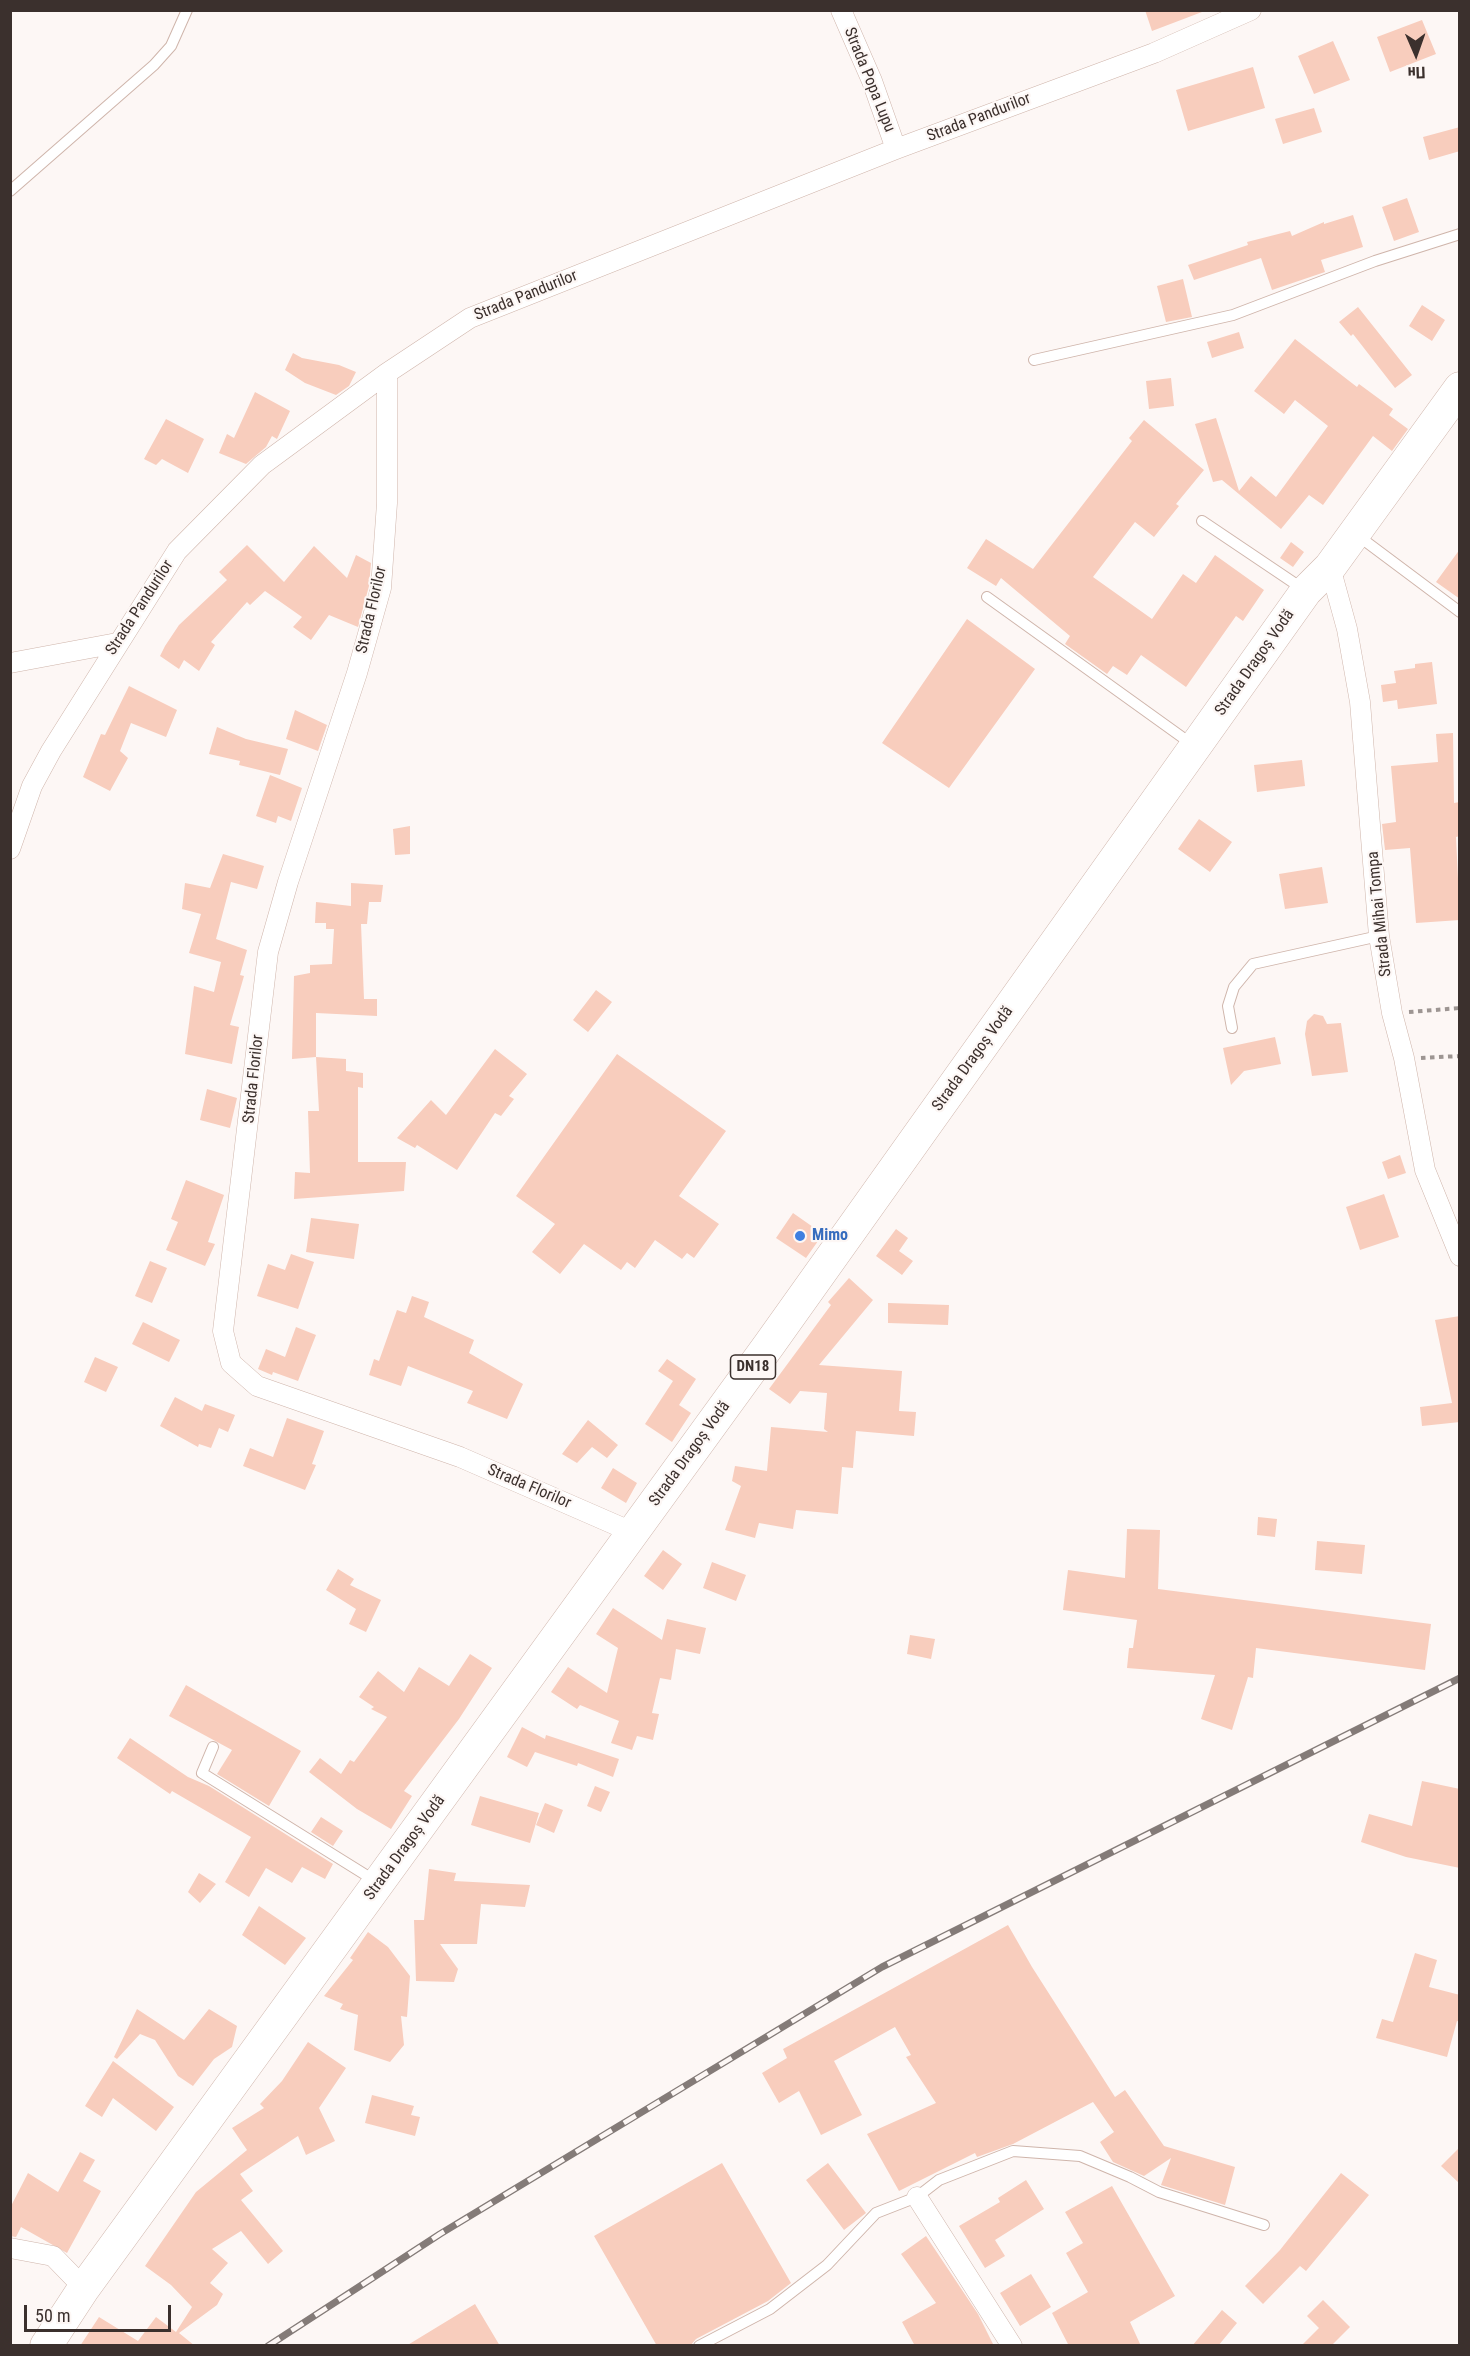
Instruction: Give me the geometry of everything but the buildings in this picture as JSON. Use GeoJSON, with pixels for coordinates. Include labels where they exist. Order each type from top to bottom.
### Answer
{"type":"FeatureCollection","features":[{"type":"Feature","properties":{"kind":"main road","name":"Strada Dragoș Vodă"},"geometry":{"type":"LineString","coordinates":[[46,2346],[84,2288],[632,1532],[1306,591],[1329,567],[1460,388]]}},
{"type":"Feature","properties":{"kind":"street","name":"Strada Popa Lupu"},"geometry":{"type":"LineString","coordinates":[[841,10],[872,81],[896,149]]}},
{"type":"Feature","properties":{"kind":"street","name":"Strada Pandurilor"},"geometry":{"type":"LineString","coordinates":[[10,849],[32,786],[117,643],[177,551],[262,465],[387,373],[470,318],[896,149],[1154,52],[1251,10]]}},
{"type":"Feature","properties":{"kind":"street","name":"Strada Florilor"},"geometry":{"type":"LineString","coordinates":[[387,373],[387,503],[381,588],[357,673],[288,882],[268,952],[223,1331],[231,1364],[257,1386],[459,1457],[632,1532]]}},
{"type":"Feature","properties":{"kind":"street","name":"Strada Mihai Tompa"},"geometry":{"type":"LineString","coordinates":[[1329,567],[1347,629],[1360,702],[1379,936],[1392,1013],[1404,1058],[1425,1170],[1460,1256]]}},
{"type":"Feature","properties":{"kind":"street"},"geometry":{"type":"LineString","coordinates":[[10,663],[117,643]]}},
{"type":"Feature","properties":{"kind":"street"},"geometry":{"type":"LineString","coordinates":[[917,2197],[1012,2346]]}},
{"type":"Feature","properties":{"kind":"street"},"geometry":{"type":"LineString","coordinates":[[10,2248],[54,2256],[84,2288]]}},
{"type":"Feature","properties":{"kind":"lane"},"geometry":{"type":"LineString","coordinates":[[10,191],[154,65],[171,46],[187,10]]}},
{"type":"Feature","properties":{"kind":"lane"},"geometry":{"type":"LineString","coordinates":[[1034,360],[1233,315],[1375,261],[1460,234]]}},
{"type":"Feature","properties":{"kind":"lane"},"geometry":{"type":"LineString","coordinates":[[1202,521],[1306,591]]}},
{"type":"Feature","properties":{"kind":"lane"},"geometry":{"type":"LineString","coordinates":[[1354,532],[1460,612]]}},
{"type":"Feature","properties":{"kind":"lane"},"geometry":{"type":"LineString","coordinates":[[987,597],[1196,747]]}},
{"type":"Feature","properties":{"kind":"lane"},"geometry":{"type":"LineString","coordinates":[[1232,1028],[1228,1006],[1234,987],[1253,964],[1379,936]]}},
{"type":"Feature","properties":{"kind":"lane"},"geometry":{"type":"LineString","coordinates":[[213,1747],[202,1773],[379,1883]]}},
{"type":"Feature","properties":{"kind":"lane"},"geometry":{"type":"LineString","coordinates":[[699,2346],[770,2309],[827,2265],[876,2213],[917,2197],[939,2180],[1013,2151],[1080,2156],[1130,2176],[1159,2192],[1264,2225]]}},
{"type":"Feature","properties":{"kind":"path"},"geometry":{"type":"LineString","coordinates":[[1392,1013],[1460,1008]]}},
{"type":"Feature","properties":{"kind":"path"},"geometry":{"type":"LineString","coordinates":[[1404,1058],[1460,1056]]}},
{"type":"Feature","properties":{"kind":"railway"},"geometry":{"type":"LineString","coordinates":[[268,2346],[440,2234],[882,1967],[1460,1678]]}},
{"type":"Feature","properties":{"kind":"place","name":"Mimo"},"geometry":{"type":"Point","coordinates":[800,1236]}}]}
